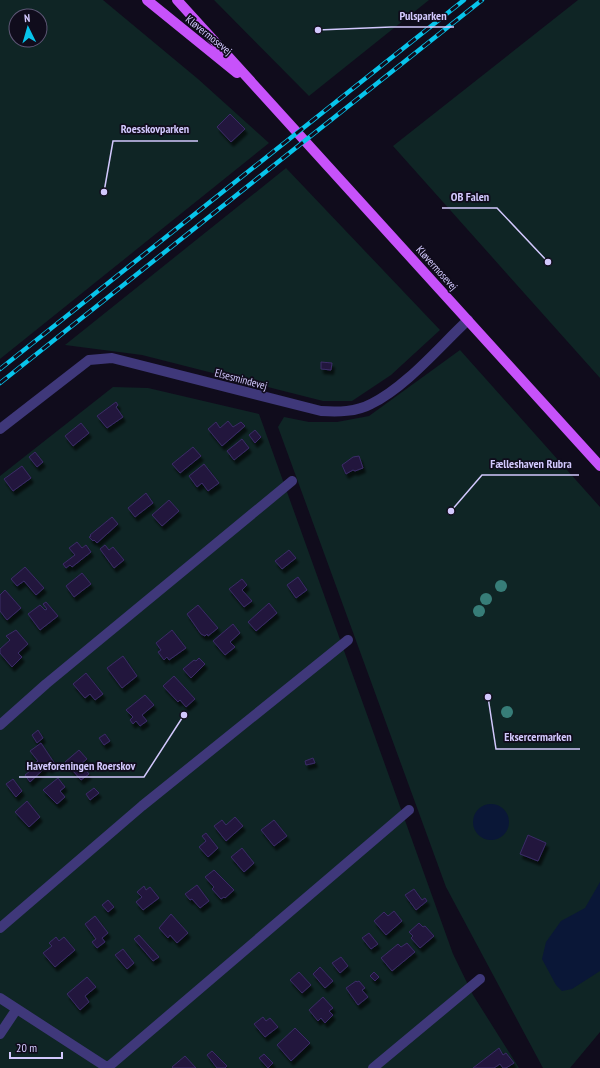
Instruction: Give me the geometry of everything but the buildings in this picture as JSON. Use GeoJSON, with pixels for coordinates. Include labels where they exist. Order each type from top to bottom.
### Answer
{"type":"FeatureCollection","features":[{"type":"Feature","properties":{"kind":"main road","name":"Kløvermosevej"},"geometry":{"type":"LineString","coordinates":[[147,0],[212,54],[256,87]]}},
{"type":"Feature","properties":{"kind":"main road","name":"Kløvermosevej"},"geometry":{"type":"LineString","coordinates":[[177,0],[600,466]]}},
{"type":"Feature","properties":{"kind":"street","name":"Elsesmindevej"},"geometry":{"type":"LineString","coordinates":[[0,429],[89,360],[112,358],[321,411],[343,412],[371,404],[401,384],[468,320]]}},
{"type":"Feature","properties":{"kind":"street"},"geometry":{"type":"LineString","coordinates":[[0,725],[46,684],[292,481]]}},
{"type":"Feature","properties":{"kind":"street"},"geometry":{"type":"LineString","coordinates":[[0,928],[142,806],[348,640]]}},
{"type":"Feature","properties":{"kind":"street"},"geometry":{"type":"LineString","coordinates":[[0,998],[16,1010],[108,1068],[409,810]]}},
{"type":"Feature","properties":{"kind":"street"},"geometry":{"type":"LineString","coordinates":[[372,1068],[480,979]]}},
{"type":"Feature","properties":{"kind":"street"},"geometry":{"type":"LineString","coordinates":[[0,1034],[16,1010]]}},
{"type":"Feature","properties":{"kind":"green space"},"geometry":{"type":"Polygon","coordinates":[[[0,0],[103,0],[198,79],[269,143],[0,359],[0,0]]]}},
{"type":"Feature","properties":{"kind":"green space"},"geometry":{"type":"Polygon","coordinates":[[[214,0],[429,0],[309,96],[214,0]]]}},
{"type":"Feature","properties":{"kind":"green space"},"geometry":{"type":"Polygon","coordinates":[[[578,0],[600,0],[600,378],[393,146],[578,0]]]}},
{"type":"Feature","properties":{"kind":"green space"},"geometry":{"type":"Polygon","coordinates":[[[286,168],[440,330],[391,375],[352,401],[323,401],[142,355],[65,345],[286,168]]]}},
{"type":"Feature","properties":{"kind":"green space"},"geometry":{"type":"Polygon","coordinates":[[[460,350],[600,507],[600,1032],[570,1068],[543,1068],[446,887],[278,427],[284,417],[309,422],[337,422],[369,416],[460,350]]]}},
{"type":"Feature","properties":{"kind":"green space"},"geometry":{"type":"Polygon","coordinates":[[[113,387],[148,388],[259,414],[453,954],[473,995],[519,1068],[0,1068],[0,476],[113,387]]]}},
{"type":"Feature","properties":{"kind":"water"},"geometry":{"type":"Polygon","coordinates":[[[488,804],[494,804],[504,809],[509,822],[504,835],[494,840],[488,840],[478,835],[473,825],[473,819],[478,809],[488,804]]]}},
{"type":"Feature","properties":{"kind":"water"},"geometry":{"type":"Polygon","coordinates":[[[600,882],[600,971],[572,989],[562,991],[556,985],[542,959],[546,942],[561,921],[585,908],[600,882]]]}},
{"type":"Feature","properties":{"kind":"railway"},"geometry":{"type":"LineString","coordinates":[[0,369],[464,0]]}},
{"type":"Feature","properties":{"kind":"railway"},"geometry":{"type":"LineString","coordinates":[[0,383],[482,0]]}},
{"type":"Feature","properties":{"kind":"place","name":"Pulsparken"},"geometry":{"type":"Point","coordinates":[318,30]}},
{"type":"Feature","properties":{"kind":"place","name":"Roesskovparken"},"geometry":{"type":"Point","coordinates":[104,192]}},
{"type":"Feature","properties":{"kind":"place","name":"OB Falen"},"geometry":{"type":"Point","coordinates":[548,262]}},
{"type":"Feature","properties":{"kind":"place","name":"Fælleshaven Rubra"},"geometry":{"type":"Point","coordinates":[451,511]}},
{"type":"Feature","properties":{"kind":"place","name":"Eksercermarken"},"geometry":{"type":"Point","coordinates":[488,697]}},
{"type":"Feature","properties":{"kind":"place","name":"Haveforeningen Roerskov"},"geometry":{"type":"Point","coordinates":[184,715]}}]}
